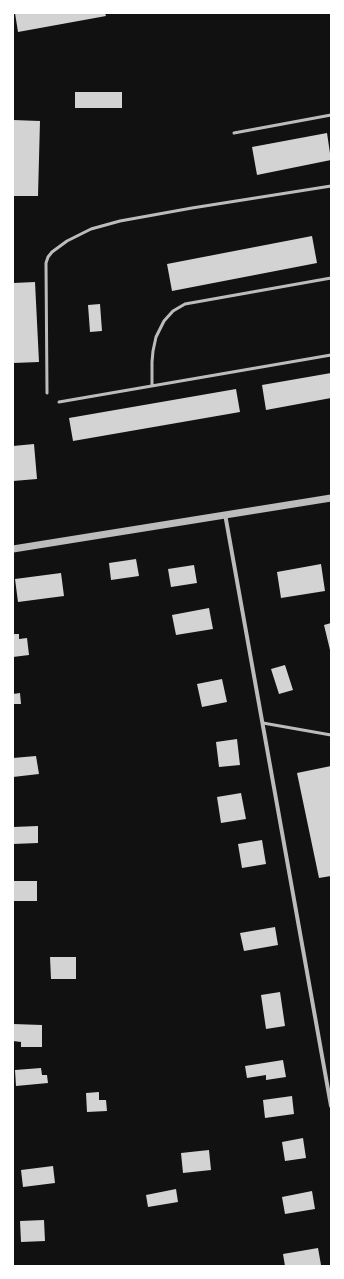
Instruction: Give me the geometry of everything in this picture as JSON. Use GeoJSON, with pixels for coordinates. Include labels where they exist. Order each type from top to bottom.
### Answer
{"type":"FeatureCollection","features":[{"type":"Feature","properties":{"kind":"street"},"geometry":{"type":"LineString","coordinates":[[13,549],[331,498]]}},
{"type":"Feature","properties":{"kind":"street"},"geometry":{"type":"LineString","coordinates":[[225,514],[329,1076],[331,1106]]}},
{"type":"Feature","properties":{"kind":"lane"},"geometry":{"type":"LineString","coordinates":[[234,133],[331,116]]}},
{"type":"Feature","properties":{"kind":"lane"},"geometry":{"type":"LineString","coordinates":[[47,393],[46,263],[52,252],[67,241],[91,229],[120,221],[331,186]]}},
{"type":"Feature","properties":{"kind":"lane"},"geometry":{"type":"LineString","coordinates":[[152,386],[152,362],[156,337],[164,321],[173,311],[185,304],[331,278]]}},
{"type":"Feature","properties":{"kind":"lane"},"geometry":{"type":"LineString","coordinates":[[59,402],[331,355]]}},
{"type":"Feature","properties":{"kind":"lane"},"geometry":{"type":"LineString","coordinates":[[263,723],[331,735]]}},
{"type":"Feature","properties":{"kind":"building"},"geometry":{"type":"Polygon","coordinates":[[[15,13],[105,13],[106,16],[18,32],[15,13]]]}},
{"type":"Feature","properties":{"kind":"building"},"geometry":{"type":"Polygon","coordinates":[[[75,92],[122,92],[122,108],[75,108],[75,92]]]}},
{"type":"Feature","properties":{"kind":"building"},"geometry":{"type":"Polygon","coordinates":[[[13,120],[40,121],[38,196],[13,196],[13,120]]]}},
{"type":"Feature","properties":{"kind":"building"},"geometry":{"type":"Polygon","coordinates":[[[327,133],[331,160],[257,175],[252,147],[327,133]]]}},
{"type":"Feature","properties":{"kind":"building"},"geometry":{"type":"Polygon","coordinates":[[[312,236],[317,263],[172,291],[167,264],[312,236]]]}},
{"type":"Feature","properties":{"kind":"building"},"geometry":{"type":"Polygon","coordinates":[[[35,282],[39,362],[13,363],[13,283],[35,282]]]}},
{"type":"Feature","properties":{"kind":"building"},"geometry":{"type":"Polygon","coordinates":[[[100,304],[102,331],[90,332],[88,305],[100,304]]]}},
{"type":"Feature","properties":{"kind":"building"},"geometry":{"type":"Polygon","coordinates":[[[331,373],[331,398],[266,410],[262,385],[331,373]]]}},
{"type":"Feature","properties":{"kind":"building"},"geometry":{"type":"Polygon","coordinates":[[[236,389],[240,412],[73,441],[69,418],[236,389]]]}},
{"type":"Feature","properties":{"kind":"building"},"geometry":{"type":"Polygon","coordinates":[[[34,444],[37,479],[13,481],[13,446],[34,444]]]}},
{"type":"Feature","properties":{"kind":"building"},"geometry":{"type":"Polygon","coordinates":[[[136,559],[139,576],[111,580],[109,563],[136,559]]]}},
{"type":"Feature","properties":{"kind":"building"},"geometry":{"type":"Polygon","coordinates":[[[321,564],[325,591],[281,598],[277,572],[321,564]]]}},
{"type":"Feature","properties":{"kind":"building"},"geometry":{"type":"Polygon","coordinates":[[[194,565],[197,583],[171,587],[168,569],[194,565]]]}},
{"type":"Feature","properties":{"kind":"building"},"geometry":{"type":"Polygon","coordinates":[[[61,573],[64,596],[18,602],[15,579],[61,573]]]}},
{"type":"Feature","properties":{"kind":"building"},"geometry":{"type":"Polygon","coordinates":[[[209,608],[213,629],[176,635],[172,615],[209,608]]]}},
{"type":"Feature","properties":{"kind":"building"},"geometry":{"type":"Polygon","coordinates":[[[331,623],[331,650],[330,650],[324,625],[331,623]]]}},
{"type":"Feature","properties":{"kind":"building"},"geometry":{"type":"Polygon","coordinates":[[[13,634],[19,634],[19,639],[27,638],[29,655],[13,657],[13,634]]]}},
{"type":"Feature","properties":{"kind":"building"},"geometry":{"type":"Polygon","coordinates":[[[285,665],[293,690],[279,694],[271,669],[285,665]]]}},
{"type":"Feature","properties":{"kind":"building"},"geometry":{"type":"Polygon","coordinates":[[[222,679],[227,702],[202,707],[197,684],[222,679]]]}},
{"type":"Feature","properties":{"kind":"building"},"geometry":{"type":"Polygon","coordinates":[[[20,693],[21,704],[13,704],[13,694],[20,693]]]}},
{"type":"Feature","properties":{"kind":"building"},"geometry":{"type":"Polygon","coordinates":[[[237,739],[240,765],[219,767],[216,742],[237,739]]]}},
{"type":"Feature","properties":{"kind":"building"},"geometry":{"type":"Polygon","coordinates":[[[36,756],[39,774],[13,777],[13,758],[36,756]]]}},
{"type":"Feature","properties":{"kind":"building"},"geometry":{"type":"Polygon","coordinates":[[[331,766],[331,876],[319,878],[297,773],[331,766]]]}},
{"type":"Feature","properties":{"kind":"building"},"geometry":{"type":"Polygon","coordinates":[[[241,793],[246,819],[221,823],[217,797],[241,793]]]}},
{"type":"Feature","properties":{"kind":"building"},"geometry":{"type":"Polygon","coordinates":[[[38,826],[38,843],[13,844],[13,827],[38,826]]]}},
{"type":"Feature","properties":{"kind":"building"},"geometry":{"type":"Polygon","coordinates":[[[262,840],[266,864],[242,868],[238,844],[262,840]]]}},
{"type":"Feature","properties":{"kind":"building"},"geometry":{"type":"Polygon","coordinates":[[[13,881],[37,881],[37,901],[13,901],[13,881]]]}},
{"type":"Feature","properties":{"kind":"building"},"geometry":{"type":"Polygon","coordinates":[[[275,927],[278,945],[244,951],[240,933],[275,927]]]}},
{"type":"Feature","properties":{"kind":"building"},"geometry":{"type":"Polygon","coordinates":[[[50,957],[76,957],[76,979],[51,979],[50,957]]]}},
{"type":"Feature","properties":{"kind":"building"},"geometry":{"type":"Polygon","coordinates":[[[280,992],[285,1026],[266,1029],[261,995],[280,992]]]}},
{"type":"Feature","properties":{"kind":"building"},"geometry":{"type":"Polygon","coordinates":[[[13,1024],[42,1025],[42,1047],[21,1047],[21,1042],[13,1041],[13,1024]]]}},
{"type":"Feature","properties":{"kind":"building"},"geometry":{"type":"Polygon","coordinates":[[[283,1060],[286,1077],[266,1080],[266,1075],[247,1078],[245,1066],[283,1060]]]}},
{"type":"Feature","properties":{"kind":"building"},"geometry":{"type":"Polygon","coordinates":[[[41,1068],[42,1075],[47,1075],[48,1083],[16,1086],[15,1070],[41,1068]]]}},
{"type":"Feature","properties":{"kind":"building"},"geometry":{"type":"Polygon","coordinates":[[[99,1092],[99,1100],[106,1100],[107,1111],[87,1112],[86,1093],[99,1092]]]}},
{"type":"Feature","properties":{"kind":"building"},"geometry":{"type":"Polygon","coordinates":[[[292,1096],[294,1114],[265,1118],[263,1100],[292,1096]]]}},
{"type":"Feature","properties":{"kind":"building"},"geometry":{"type":"Polygon","coordinates":[[[303,1138],[306,1158],[285,1161],[282,1142],[303,1138]]]}},
{"type":"Feature","properties":{"kind":"building"},"geometry":{"type":"Polygon","coordinates":[[[209,1150],[211,1170],[183,1173],[181,1153],[209,1150]]]}},
{"type":"Feature","properties":{"kind":"building"},"geometry":{"type":"Polygon","coordinates":[[[53,1166],[55,1183],[23,1187],[21,1170],[53,1166]]]}},
{"type":"Feature","properties":{"kind":"building"},"geometry":{"type":"Polygon","coordinates":[[[176,1189],[178,1202],[148,1207],[146,1195],[176,1189]]]}},
{"type":"Feature","properties":{"kind":"building"},"geometry":{"type":"Polygon","coordinates":[[[312,1191],[315,1209],[285,1214],[282,1197],[312,1191]]]}},
{"type":"Feature","properties":{"kind":"building"},"geometry":{"type":"Polygon","coordinates":[[[44,1220],[45,1241],[21,1242],[20,1221],[44,1220]]]}},
{"type":"Feature","properties":{"kind":"building"},"geometry":{"type":"Polygon","coordinates":[[[318,1248],[321,1265],[285,1266],[283,1254],[318,1248]]]}}]}
